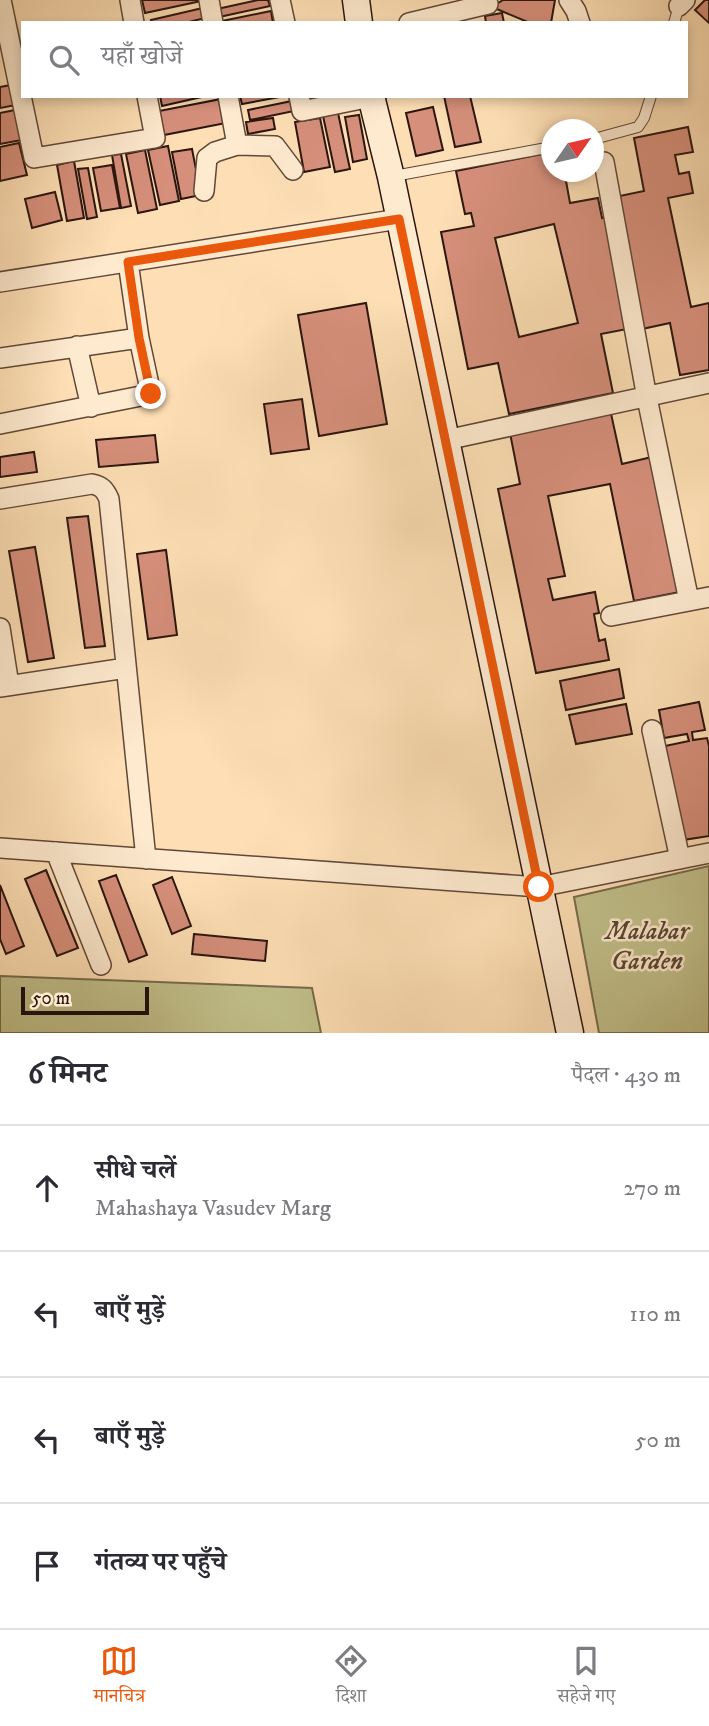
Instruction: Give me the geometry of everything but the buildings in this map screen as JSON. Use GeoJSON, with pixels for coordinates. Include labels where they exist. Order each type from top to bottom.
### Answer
{"type":"FeatureCollection","features":[{"type":"Feature","properties":{"kind":"street"},"geometry":{"type":"LineString","coordinates":[[1,0],[21,96]]}},
{"type":"Feature","properties":{"kind":"street"},"geometry":{"type":"LineString","coordinates":[[130,0],[134,21]]}},
{"type":"Feature","properties":{"kind":"street"},"geometry":{"type":"LineString","coordinates":[[209,0],[213,21]]}},
{"type":"Feature","properties":{"kind":"street"},"geometry":{"type":"LineString","coordinates":[[280,0],[285,21]]}},
{"type":"Feature","properties":{"kind":"street"},"geometry":{"type":"LineString","coordinates":[[356,0],[359,21]]}},
{"type":"Feature","properties":{"kind":"street"},"geometry":{"type":"LineString","coordinates":[[417,21],[488,4],[485,0]]}},
{"type":"Feature","properties":{"kind":"street"},"geometry":{"type":"LineString","coordinates":[[569,0],[579,21]]}},
{"type":"Feature","properties":{"kind":"street"},"geometry":{"type":"LineString","coordinates":[[21,98],[34,158],[155,138],[147,98]]}},
{"type":"Feature","properties":{"kind":"street"},"geometry":{"type":"LineString","coordinates":[[228,98],[237,145]]}},
{"type":"Feature","properties":{"kind":"street"},"geometry":{"type":"LineString","coordinates":[[299,98],[302,111],[364,98]]}},
{"type":"Feature","properties":{"kind":"street"},"geometry":{"type":"LineString","coordinates":[[373,98],[570,1033]]}},
{"type":"Feature","properties":{"kind":"street"},"geometry":{"type":"LineString","coordinates":[[204,191],[207,158],[215,152],[237,145],[275,146],[293,170]]}},
{"type":"Feature","properties":{"kind":"street"},"geometry":{"type":"LineString","coordinates":[[604,162],[647,398],[689,601]]}},
{"type":"Feature","properties":{"kind":"street"},"geometry":{"type":"LineString","coordinates":[[0,282],[399,219]]}},
{"type":"Feature","properties":{"kind":"street"},"geometry":{"type":"LineString","coordinates":[[0,424],[151,394],[139,338],[128,262]]}},
{"type":"Feature","properties":{"kind":"street"},"geometry":{"type":"LineString","coordinates":[[0,358],[139,338]]}},
{"type":"Feature","properties":{"kind":"street"},"geometry":{"type":"LineString","coordinates":[[77,346],[91,407]]}},
{"type":"Feature","properties":{"kind":"street"},"geometry":{"type":"LineString","coordinates":[[446,440],[709,383]]}},
{"type":"Feature","properties":{"kind":"street"},"geometry":{"type":"LineString","coordinates":[[0,499],[92,484],[99,485],[106,491],[109,499],[146,859]]}},
{"type":"Feature","properties":{"kind":"street"},"geometry":{"type":"LineString","coordinates":[[611,616],[709,597]]}},
{"type":"Feature","properties":{"kind":"street"},"geometry":{"type":"LineString","coordinates":[[0,628],[4,686],[126,668]]}},
{"type":"Feature","properties":{"kind":"street"},"geometry":{"type":"LineString","coordinates":[[652,730],[680,859]]}},
{"type":"Feature","properties":{"kind":"street"},"geometry":{"type":"LineString","coordinates":[[0,848],[539,887],[709,853]]}},
{"type":"Feature","properties":{"kind":"street"},"geometry":{"type":"LineString","coordinates":[[57,852],[101,965]]}},
{"type":"Feature","properties":{"kind":"lane"},"geometry":{"type":"LineString","coordinates":[[604,136],[638,127],[650,98]]}},
{"type":"Feature","properties":{"kind":"lane"},"geometry":{"type":"LineString","coordinates":[[391,177],[541,149]]}},
{"type":"Feature","properties":{"kind":"green space","name":"Malabar Garden"},"geometry":{"type":"Polygon","coordinates":[[[709,866],[709,1033],[599,1033],[574,897],[709,866]]]}},
{"type":"Feature","properties":{"kind":"green space"},"geometry":{"type":"Polygon","coordinates":[[[0,976],[312,988],[321,1033],[0,1033],[0,976]]]}},
{"type":"Feature","properties":{"kind":"route"},"geometry":{"type":"LineString","coordinates":[[151,394],[139,338],[128,262],[399,219],[539,887]]}}]}
